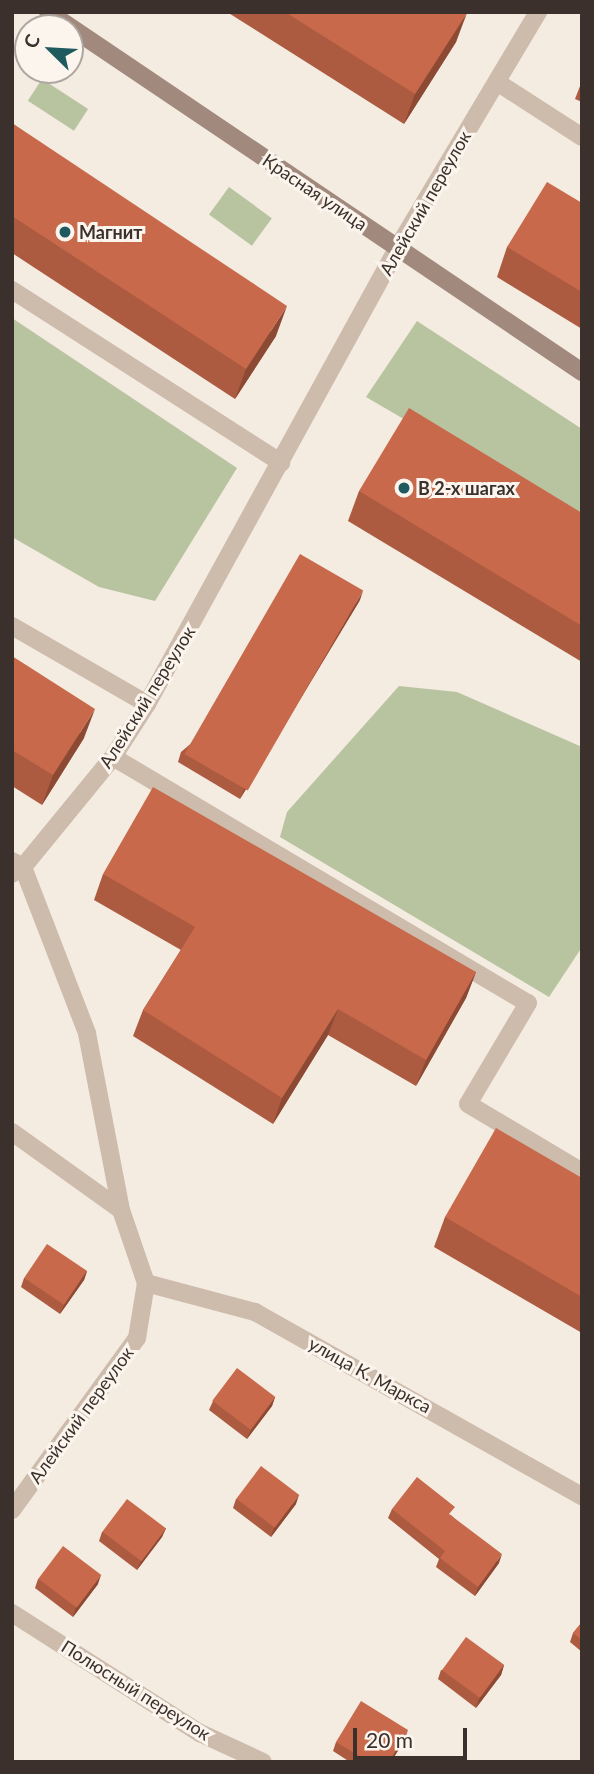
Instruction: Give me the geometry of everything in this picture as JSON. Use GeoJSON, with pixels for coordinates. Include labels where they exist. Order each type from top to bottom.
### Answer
{"type":"FeatureCollection","features":[{"type":"Feature","properties":{"kind":"street","name":"Красная улица"},"geometry":{"type":"LineString","coordinates":[[48,12],[582,372]]}},
{"type":"Feature","properties":{"kind":"street","name":"Алейский переулок"},"geometry":{"type":"LineString","coordinates":[[12,1510],[138,1338],[146,1283],[121,1210],[86,1033],[16,867],[113,757],[147,704],[398,247],[538,12]]}},
{"type":"Feature","properties":{"kind":"street"},"geometry":{"type":"LineString","coordinates":[[497,82],[582,137]]}},
{"type":"Feature","properties":{"kind":"street"},"geometry":{"type":"LineString","coordinates":[[12,290],[281,463]]}},
{"type":"Feature","properties":{"kind":"street"},"geometry":{"type":"LineString","coordinates":[[12,626],[147,704]]}},
{"type":"Feature","properties":{"kind":"street"},"geometry":{"type":"LineString","coordinates":[[113,757],[528,1003],[468,1104],[582,1172]]}},
{"type":"Feature","properties":{"kind":"street"},"geometry":{"type":"LineString","coordinates":[[12,1132],[121,1210]]}},
{"type":"Feature","properties":{"kind":"street","name":"улица К. Маркса"},"geometry":{"type":"LineString","coordinates":[[146,1283],[256,1312],[582,1496]]}},
{"type":"Feature","properties":{"kind":"street","name":"Полюсный переулок"},"geometry":{"type":"LineString","coordinates":[[12,1613],[200,1733],[263,1762]]}},
{"type":"Feature","properties":{"kind":"green space"},"geometry":{"type":"Polygon","coordinates":[[[39,84],[50,84],[88,109],[74,131],[28,101],[39,84]]]}},
{"type":"Feature","properties":{"kind":"green space"},"geometry":{"type":"Polygon","coordinates":[[[229,187],[272,218],[252,246],[209,215],[229,187]]]}},
{"type":"Feature","properties":{"kind":"green space"},"geometry":{"type":"Polygon","coordinates":[[[12,318],[237,468],[155,601],[99,587],[12,537],[12,318]]]}},
{"type":"Feature","properties":{"kind":"green space"},"geometry":{"type":"Polygon","coordinates":[[[417,321],[582,429],[582,523],[366,397],[417,321]]]}},
{"type":"Feature","properties":{"kind":"green space"},"geometry":{"type":"Polygon","coordinates":[[[399,686],[457,692],[582,747],[582,947],[549,997],[280,837],[287,812],[399,686]]]}},
{"type":"Feature","properties":{"kind":"building"},"geometry":{"type":"Polygon","coordinates":[[[285,12],[466,12],[467,13],[415,94],[285,12]]]}},
{"type":"Feature","properties":{"kind":"building"},"geometry":{"type":"Polygon","coordinates":[[[12,123],[287,306],[246,369],[12,216],[12,123]]]}},
{"type":"Feature","properties":{"kind":"building"},"geometry":{"type":"Polygon","coordinates":[[[547,182],[582,203],[582,292],[507,247],[547,182]]]}},
{"type":"Feature","properties":{"kind":"building"},"geometry":{"type":"Polygon","coordinates":[[[409,408],[582,513],[582,626],[359,491],[409,408]]]}},
{"type":"Feature","properties":{"kind":"building"},"geometry":{"type":"Polygon","coordinates":[[[300,554],[363,590],[248,791],[184,754],[300,554]]]}},
{"type":"Feature","properties":{"kind":"building"},"geometry":{"type":"Polygon","coordinates":[[[12,656],[95,709],[53,775],[12,750],[12,656]]]}},
{"type":"Feature","properties":{"kind":"building"},"geometry":{"type":"Polygon","coordinates":[[[153,787],[476,972],[426,1060],[338,1009],[282,1098],[143,1010],[195,927],[103,874],[153,787]]]}},
{"type":"Feature","properties":{"kind":"building"},"geometry":{"type":"Polygon","coordinates":[[[496,1128],[582,1178],[582,1297],[445,1217],[496,1128]]]}},
{"type":"Feature","properties":{"kind":"building"},"geometry":{"type":"Polygon","coordinates":[[[47,1244],[87,1271],[64,1305],[24,1278],[47,1244]]]}},
{"type":"Feature","properties":{"kind":"building"},"geometry":{"type":"Polygon","coordinates":[[[237,1368],[275,1397],[251,1430],[212,1401],[237,1368]]]}},
{"type":"Feature","properties":{"kind":"building"},"geometry":{"type":"Polygon","coordinates":[[[261,1466],[299,1495],[275,1528],[236,1499],[261,1466]]]}},
{"type":"Feature","properties":{"kind":"building"},"geometry":{"type":"Polygon","coordinates":[[[417,1477],[455,1507],[449,1514],[502,1554],[478,1587],[440,1558],[445,1551],[392,1509],[417,1477]]]}},
{"type":"Feature","properties":{"kind":"building"},"geometry":{"type":"Polygon","coordinates":[[[127,1499],[166,1528],[141,1561],[102,1532],[127,1499]]]}},
{"type":"Feature","properties":{"kind":"building"},"geometry":{"type":"Polygon","coordinates":[[[63,1546],[101,1575],[77,1608],[38,1579],[63,1546]]]}},
{"type":"Feature","properties":{"kind":"building"},"geometry":{"type":"Polygon","coordinates":[[[582,1622],[582,1640],[573,1633],[582,1622]]]}},
{"type":"Feature","properties":{"kind":"building"},"geometry":{"type":"Polygon","coordinates":[[[466,1637],[504,1665],[480,1698],[442,1670],[466,1637]]]}},
{"type":"Feature","properties":{"kind":"building"},"geometry":{"type":"Polygon","coordinates":[[[361,1701],[408,1730],[389,1762],[369,1762],[336,1742],[361,1701]]]}},
{"type":"Feature","properties":{"kind":"place","name":"Магнит"},"geometry":{"type":"Point","coordinates":[65,232]}},
{"type":"Feature","properties":{"kind":"place","name":"В 2-х шагах"},"geometry":{"type":"Point","coordinates":[404,488]}}]}
